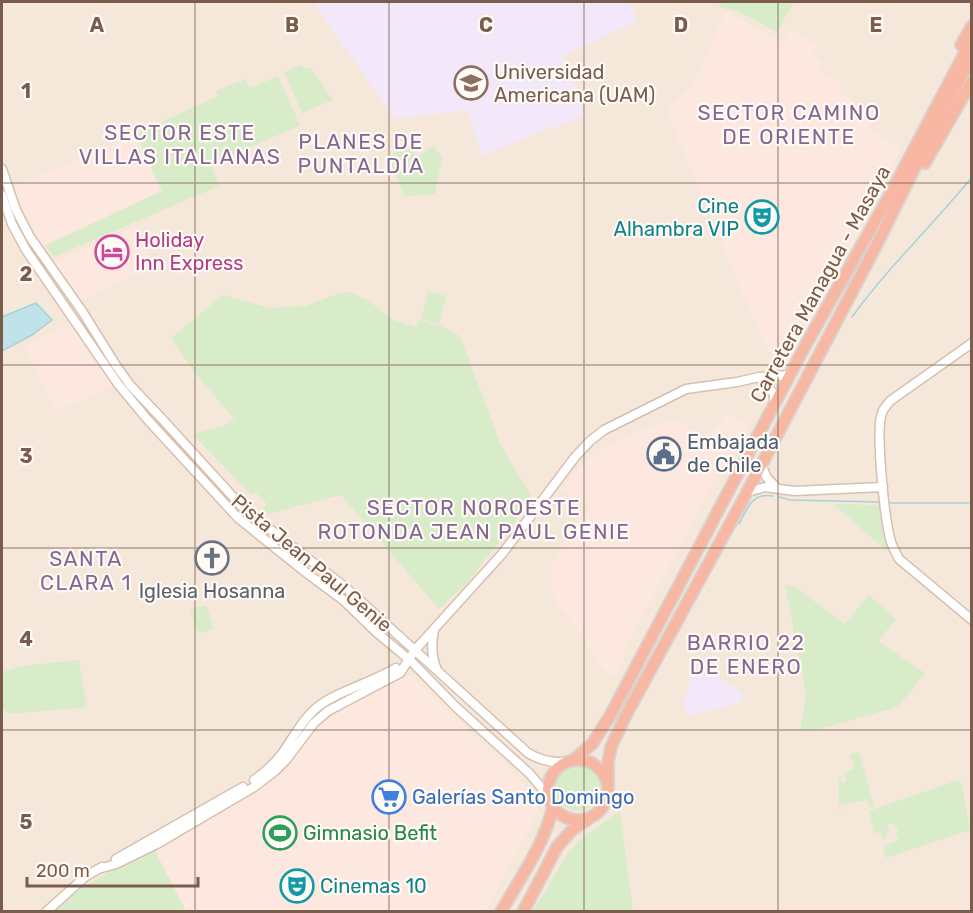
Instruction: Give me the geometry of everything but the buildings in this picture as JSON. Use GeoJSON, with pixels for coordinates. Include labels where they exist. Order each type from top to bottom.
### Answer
{"type":"FeatureCollection","features":[{"type":"Feature","properties":{"kind":"highway"},"geometry":{"type":"LineString","coordinates":[[860,247],[891,179],[972,26]]}},
{"type":"Feature","properties":{"kind":"highway","name":"Carretera Managua - Masaya"},"geometry":{"type":"LineString","coordinates":[[569,762],[592,744],[605,724],[804,348],[886,202],[972,39]]}},
{"type":"Feature","properties":{"kind":"highway","name":"Carretera Managua - Masaya"},"geometry":{"type":"LineString","coordinates":[[606,780],[611,747],[622,724],[747,492],[972,58]]}},
{"type":"Feature","properties":{"kind":"highway","name":"Carretera Managua - Masaya"},"geometry":{"type":"LineString","coordinates":[[876,246],[972,81]]}},
{"type":"Feature","properties":{"kind":"highway"},"geometry":{"type":"LineString","coordinates":[[501,912],[541,841],[550,819],[551,801],[548,786],[551,776],[558,768],[569,762],[584,760],[592,763],[606,780],[608,795],[604,805],[598,813],[573,830],[557,847],[522,912]]}},
{"type":"Feature","properties":{"kind":"highway"},"geometry":{"type":"LineString","coordinates":[[551,801],[560,814],[579,820],[589,818]]}},
{"type":"Feature","properties":{"kind":"street","name":"Pista Jean Paul Genie"},"geometry":{"type":"LineString","coordinates":[[2,169],[4,184],[30,237],[82,311],[117,367],[130,385],[245,510],[345,587],[528,753],[544,761],[569,762]]}},
{"type":"Feature","properties":{"kind":"street"},"geometry":{"type":"LineString","coordinates":[[4,184],[4,191],[19,238]]}},
{"type":"Feature","properties":{"kind":"street","name":"Pista Jean Paul Genie"},"geometry":{"type":"LineString","coordinates":[[2,195],[19,238],[118,384],[180,456],[238,518],[343,600],[408,659],[456,707],[530,774],[551,801]]}},
{"type":"Feature","properties":{"kind":"street"},"geometry":{"type":"LineString","coordinates":[[972,343],[890,401],[882,412],[879,425],[883,487],[893,550],[899,559],[972,620]]}},
{"type":"Feature","properties":{"kind":"street"},"geometry":{"type":"LineString","coordinates":[[98,869],[116,864],[157,844],[238,797],[265,779],[286,760],[314,723],[328,711],[395,672],[502,554],[575,457],[604,430],[687,389],[759,377],[790,375]]}},
{"type":"Feature","properties":{"kind":"street"},"geometry":{"type":"LineString","coordinates":[[759,377],[774,394],[774,405]]}},
{"type":"Feature","properties":{"kind":"street"},"geometry":{"type":"LineString","coordinates":[[761,464],[767,478],[778,489]]}},
{"type":"Feature","properties":{"kind":"street"},"geometry":{"type":"LineString","coordinates":[[747,492],[760,488],[794,491],[883,487]]}},
{"type":"Feature","properties":{"kind":"street"},"geometry":{"type":"LineString","coordinates":[[435,628],[431,649],[438,673]]}},
{"type":"Feature","properties":{"kind":"street"},"geometry":{"type":"LineString","coordinates":[[395,672],[396,649]]}},
{"type":"Feature","properties":{"kind":"street"},"geometry":{"type":"LineString","coordinates":[[46,912],[86,876],[262,775],[318,706],[395,672],[424,675]]}},
{"type":"Feature","properties":{"kind":"street"},"geometry":{"type":"LineString","coordinates":[[157,844],[158,839],[173,831],[179,824]]}},
{"type":"Feature","properties":{"kind":"shaded area"},"geometry":{"type":"Polygon","coordinates":[[[2,2],[971,2],[971,911],[2,912],[2,2]]]}},
{"type":"Feature","properties":{"kind":"shaded area","name":"Universidad Americana (UAM)"},"geometry":{"type":"Polygon","coordinates":[[[313,2],[630,2],[637,21],[563,56],[585,116],[482,156],[467,110],[395,119],[313,2]]]}},
{"type":"Feature","properties":{"kind":"shaded area"},"geometry":{"type":"Polygon","coordinates":[[[726,11],[783,42],[791,30],[817,45],[811,56],[822,61],[818,70],[843,85],[839,93],[859,105],[857,109],[865,114],[863,119],[869,123],[867,127],[901,149],[790,367],[776,359],[765,346],[666,110],[694,83],[726,11]]]}},
{"type":"Feature","properties":{"kind":"shaded area"},"geometry":{"type":"Polygon","coordinates":[[[135,135],[160,191],[43,245],[22,208],[14,187],[135,135]]]}},
{"type":"Feature","properties":{"kind":"shaded area","name":"Holiday Inn Express"},"geometry":{"type":"Polygon","coordinates":[[[135,227],[153,266],[85,299],[78,297],[54,263],[135,227]]]}},
{"type":"Feature","properties":{"kind":"shaded area"},"geometry":{"type":"Polygon","coordinates":[[[74,319],[118,383],[57,410],[24,348],[74,319]]]}},
{"type":"Feature","properties":{"kind":"shaded area"},"geometry":{"type":"Polygon","coordinates":[[[727,415],[750,424],[719,472],[624,650],[624,661],[613,678],[598,663],[577,627],[554,602],[552,567],[571,529],[592,508],[562,489],[581,465],[615,442],[671,418],[705,437],[727,415]]]}},
{"type":"Feature","properties":{"kind":"shaded area"},"geometry":{"type":"Polygon","coordinates":[[[695,665],[735,688],[742,694],[743,700],[737,704],[687,716],[684,701],[695,665]]]}},
{"type":"Feature","properties":{"kind":"shaded area","name":"Galerías Santo Domingo"},"geometry":{"type":"Polygon","coordinates":[[[410,675],[497,757],[536,801],[538,812],[486,911],[186,911],[154,849],[252,793],[285,766],[318,723],[347,705],[410,675]]]}},
{"type":"Feature","properties":{"kind":"green space"},"geometry":{"type":"Polygon","coordinates":[[[723,2],[794,2],[777,32],[739,12],[717,5],[723,2]]]}},
{"type":"Feature","properties":{"kind":"green space"},"geometry":{"type":"Polygon","coordinates":[[[300,65],[312,69],[333,100],[302,113],[284,72],[300,65]]]}},
{"type":"Feature","properties":{"kind":"green space"},"geometry":{"type":"Polygon","coordinates":[[[278,76],[300,125],[211,165],[219,186],[54,257],[45,246],[162,191],[136,134],[218,96],[216,91],[245,79],[250,88],[278,76]]]}},
{"type":"Feature","properties":{"kind":"green space"},"geometry":{"type":"Polygon","coordinates":[[[407,143],[417,157],[434,146],[442,158],[435,194],[404,196],[387,158],[407,143]]]}},
{"type":"Feature","properties":{"kind":"green space"},"geometry":{"type":"Polygon","coordinates":[[[428,291],[446,296],[439,324],[421,319],[428,291]]]}},
{"type":"Feature","properties":{"kind":"green space"},"geometry":{"type":"Polygon","coordinates":[[[350,292],[369,301],[393,320],[416,327],[419,320],[441,326],[460,336],[502,448],[533,499],[467,583],[439,609],[341,495],[268,514],[263,510],[266,503],[255,492],[251,495],[193,434],[226,425],[234,418],[198,377],[171,338],[223,295],[270,308],[305,306],[350,292]]]}},
{"type":"Feature","properties":{"kind":"green space"},"geometry":{"type":"Polygon","coordinates":[[[833,504],[880,505],[887,551],[833,504]]]}},
{"type":"Feature","properties":{"kind":"green space"},"geometry":{"type":"Polygon","coordinates":[[[785,584],[796,587],[844,624],[869,595],[896,619],[878,641],[925,673],[901,703],[894,708],[816,730],[800,730],[805,690],[785,584]]]}},
{"type":"Feature","properties":{"kind":"green space"},"geometry":{"type":"Polygon","coordinates":[[[206,605],[214,628],[199,634],[190,610],[206,605]]]}},
{"type":"Feature","properties":{"kind":"green space"},"geometry":{"type":"Polygon","coordinates":[[[79,660],[87,707],[10,714],[2,709],[2,672],[21,666],[79,660]]]}},
{"type":"Feature","properties":{"kind":"green space"},"geometry":{"type":"Polygon","coordinates":[[[859,752],[874,807],[870,808],[867,800],[842,805],[840,806],[841,816],[839,806],[840,775],[842,783],[847,781],[844,773],[854,768],[850,754],[859,752]]]}},
{"type":"Feature","properties":{"kind":"green space"},"geometry":{"type":"Polygon","coordinates":[[[578,765],[594,772],[601,788],[594,804],[578,811],[562,804],[555,788],[562,772],[578,765]]]}},
{"type":"Feature","properties":{"kind":"green space"},"geometry":{"type":"Polygon","coordinates":[[[958,780],[962,785],[970,830],[886,858],[883,846],[898,840],[895,832],[899,830],[893,823],[887,825],[889,830],[886,832],[886,839],[883,840],[880,832],[875,834],[869,811],[958,780]]]}},
{"type":"Feature","properties":{"kind":"green space"},"geometry":{"type":"Polygon","coordinates":[[[620,811],[633,911],[533,911],[568,853],[579,841],[620,811]]]}},
{"type":"Feature","properties":{"kind":"green space"},"geometry":{"type":"Polygon","coordinates":[[[154,849],[186,911],[54,912],[89,884],[154,849]]]}},
{"type":"Feature","properties":{"kind":"water"},"geometry":{"type":"Polygon","coordinates":[[[36,303],[52,320],[32,335],[2,351],[2,317],[36,303]]]}},
{"type":"Feature","properties":{"kind":"waterway"},"geometry":{"type":"LineString","coordinates":[[852,317],[880,281],[972,177]]}},
{"type":"Feature","properties":{"kind":"waterway"},"geometry":{"type":"LineString","coordinates":[[739,524],[755,499],[760,496],[773,496]]}},
{"type":"Feature","properties":{"kind":"waterway"},"geometry":{"type":"LineString","coordinates":[[779,497],[790,500],[880,502]]}},
{"type":"Feature","properties":{"kind":"waterway"},"geometry":{"type":"LineString","coordinates":[[890,503],[972,503]]}},
{"type":"Feature","properties":{"kind":"place","name":"Universidad Americana (UAM)"},"geometry":{"type":"Point","coordinates":[471,83]}},
{"type":"Feature","properties":{"kind":"place","name":"Cine Alhambra VIP"},"geometry":{"type":"Point","coordinates":[762,217]}},
{"type":"Feature","properties":{"kind":"place","name":"Holiday Inn Express"},"geometry":{"type":"Point","coordinates":[112,252]}},
{"type":"Feature","properties":{"kind":"place","name":"Embajada de Chile"},"geometry":{"type":"Point","coordinates":[664,454]}},
{"type":"Feature","properties":{"kind":"place","name":"Iglesia Hosanna"},"geometry":{"type":"Point","coordinates":[212,558]}},
{"type":"Feature","properties":{"kind":"place","name":"Galerías Santo Domingo"},"geometry":{"type":"Point","coordinates":[389,797]}},
{"type":"Feature","properties":{"kind":"place","name":"Gimnasio Befit"},"geometry":{"type":"Point","coordinates":[280,833]}},
{"type":"Feature","properties":{"kind":"place","name":"Cinemas 10"},"geometry":{"type":"Point","coordinates":[297,886]}},
{"type":"Feature","properties":{"kind":"district","name":"SECTOR CAMINO DE ORIENTE"},"geometry":{"type":"Point","coordinates":[789,125]}},
{"type":"Feature","properties":{"kind":"district","name":"SECTOR ESTE VILLAS ITALIANAS"},"geometry":{"type":"Point","coordinates":[180,145]}},
{"type":"Feature","properties":{"kind":"district","name":"PLANES DE PUNTALDÍA"},"geometry":{"type":"Point","coordinates":[361,154]}},
{"type":"Feature","properties":{"kind":"district","name":"SECTOR NOROESTE ROTONDA JEAN PAUL GENIE"},"geometry":{"type":"Point","coordinates":[474,520]}},
{"type":"Feature","properties":{"kind":"district","name":"SANTA CLARA 1"},"geometry":{"type":"Point","coordinates":[86,571]}},
{"type":"Feature","properties":{"kind":"district","name":"BARRIO 22 DE ENERO"},"geometry":{"type":"Point","coordinates":[746,655]}}]}
